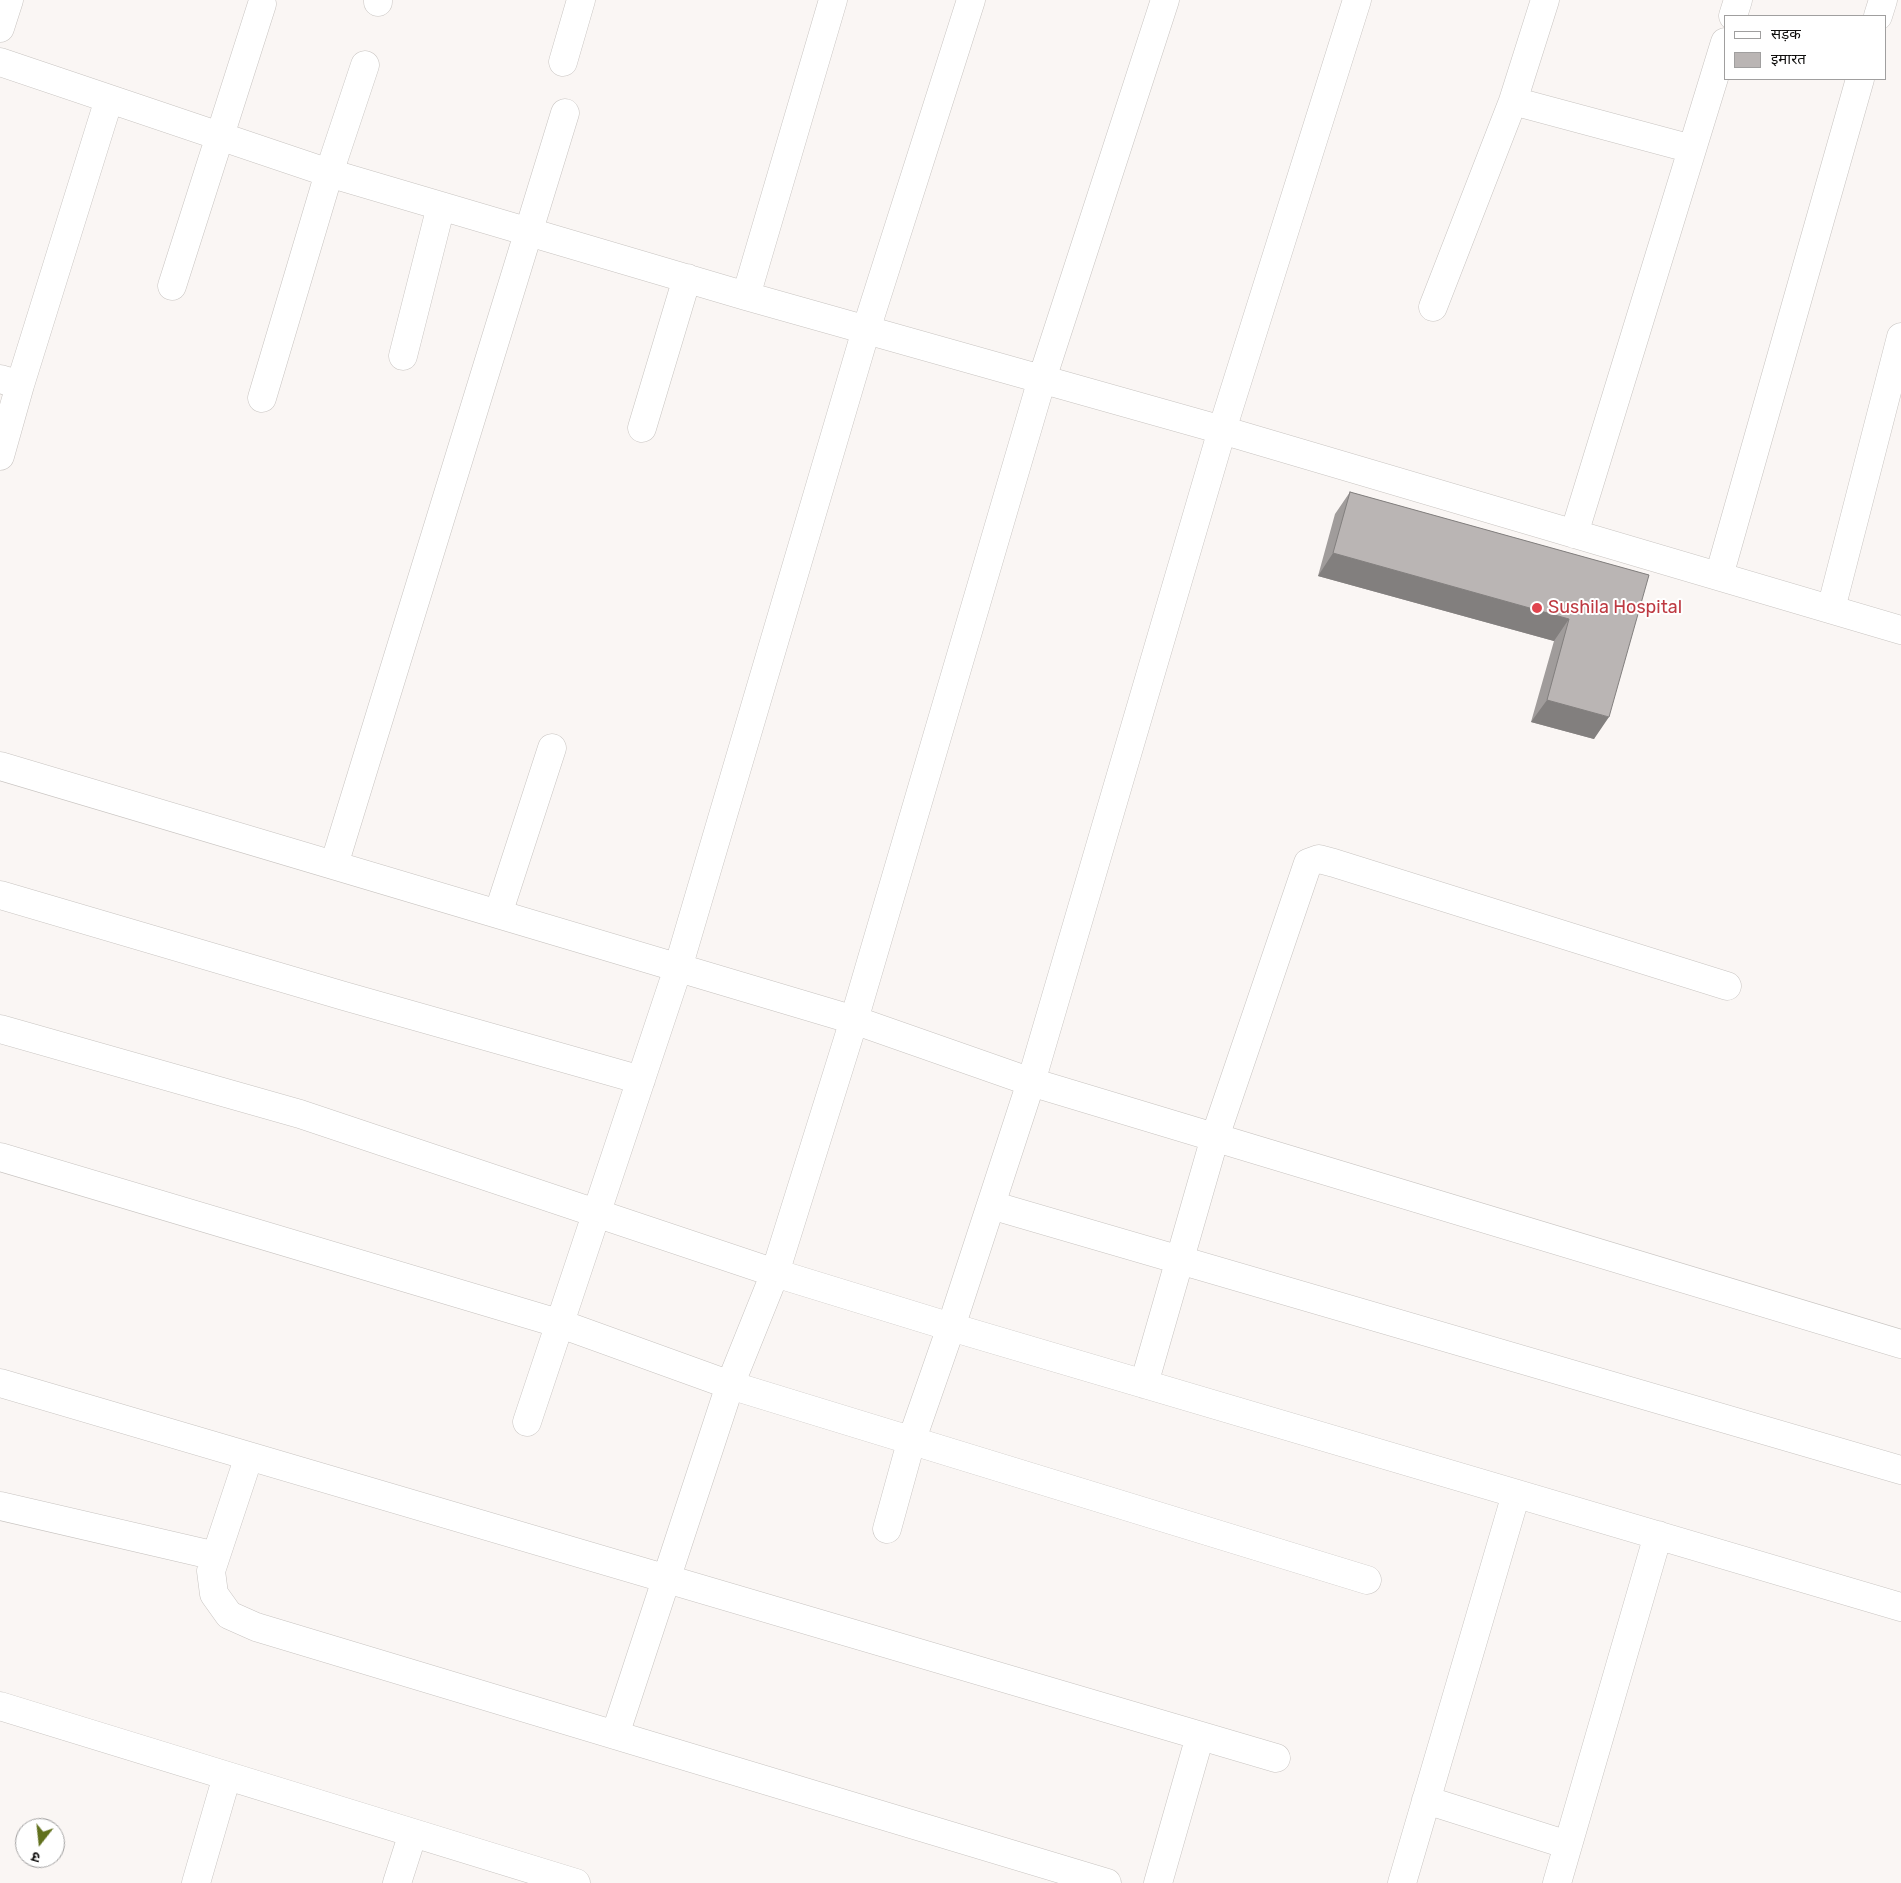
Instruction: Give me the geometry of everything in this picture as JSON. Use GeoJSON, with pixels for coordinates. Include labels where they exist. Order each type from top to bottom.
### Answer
{"type":"FeatureCollection","features":[{"type":"Feature","properties":{"kind":"street"},"geometry":{"type":"LineString","coordinates":[[0,28],[9,0]]}},
{"type":"Feature","properties":{"kind":"street"},"geometry":{"type":"LineString","coordinates":[[563,62],[581,0]]}},
{"type":"Feature","properties":{"kind":"street"},"geometry":{"type":"LineString","coordinates":[[746,296],[833,0]]}},
{"type":"Feature","properties":{"kind":"street"},"geometry":{"type":"LineString","coordinates":[[527,1422],[678,968],[866,330],[970,0]]}},
{"type":"Feature","properties":{"kind":"street"},"geometry":{"type":"LineString","coordinates":[[615,1735],[730,1385],[775,1272],[854,1020],[1042,379],[1165,0]]}},
{"type":"Feature","properties":{"kind":"street"},"geometry":{"type":"LineString","coordinates":[[887,1530],[911,1442],[951,1328],[1031,1082],[1222,430],[1357,0]]}},
{"type":"Feature","properties":{"kind":"street"},"geometry":{"type":"LineString","coordinates":[[1433,307],[1513,102],[1545,0]]}},
{"type":"Feature","properties":{"kind":"street"},"geometry":{"type":"LineString","coordinates":[[1732,15],[1738,0]]}},
{"type":"Feature","properties":{"kind":"street"},"geometry":{"type":"LineString","coordinates":[[1878,15],[1883,0]]}},
{"type":"Feature","properties":{"kind":"street"},"geometry":{"type":"LineString","coordinates":[[172,286],[262,4]]}},
{"type":"Feature","properties":{"kind":"street"},"geometry":{"type":"LineString","coordinates":[[1574,534],[1724,45]]}},
{"type":"Feature","properties":{"kind":"street"},"geometry":{"type":"LineString","coordinates":[[0,62],[329,173],[746,296],[1222,430],[1901,630]]}},
{"type":"Feature","properties":{"kind":"street"},"geometry":{"type":"LineString","coordinates":[[262,398],[329,173],[365,65]]}},
{"type":"Feature","properties":{"kind":"street"},"geometry":{"type":"LineString","coordinates":[[1719,576],[1860,80]]}},
{"type":"Feature","properties":{"kind":"street"},"geometry":{"type":"LineString","coordinates":[[0,456],[10,382],[109,99]]}},
{"type":"Feature","properties":{"kind":"street"},"geometry":{"type":"LineString","coordinates":[[1513,102],[1692,148]]}},
{"type":"Feature","properties":{"kind":"street"},"geometry":{"type":"LineString","coordinates":[[334,865],[527,231],[565,113]]}},
{"type":"Feature","properties":{"kind":"street"},"geometry":{"type":"LineString","coordinates":[[403,356],[441,206]]}},
{"type":"Feature","properties":{"kind":"street"},"geometry":{"type":"LineString","coordinates":[[642,428],[687,278]]}},
{"type":"Feature","properties":{"kind":"street"},"geometry":{"type":"LineString","coordinates":[[1831,609],[1901,337]]}},
{"type":"Feature","properties":{"kind":"street"},"geometry":{"type":"LineString","coordinates":[[498,914],[552,748]]}},
{"type":"Feature","properties":{"kind":"street"},"geometry":{"type":"LineString","coordinates":[[0,766],[854,1020],[1031,1082],[1901,1344]]}},
{"type":"Feature","properties":{"kind":"street"},"geometry":{"type":"LineString","coordinates":[[1144,1384],[1215,1137],[1308,863],[1319,859],[1726,986]]}},
{"type":"Feature","properties":{"kind":"street"},"geometry":{"type":"LineString","coordinates":[[0,896],[641,1080]]}},
{"type":"Feature","properties":{"kind":"street"},"geometry":{"type":"LineString","coordinates":[[0,1029],[300,1114],[775,1272],[951,1328],[1901,1607]]}},
{"type":"Feature","properties":{"kind":"street"},"geometry":{"type":"LineString","coordinates":[[0,1157],[561,1324],[730,1385],[911,1442],[1367,1580]]}},
{"type":"Feature","properties":{"kind":"street"},"geometry":{"type":"LineString","coordinates":[[991,1205],[1901,1470]]}},
{"type":"Feature","properties":{"kind":"street"},"geometry":{"type":"LineString","coordinates":[[0,1383],[1276,1758]]}},
{"type":"Feature","properties":{"kind":"street"},"geometry":{"type":"LineString","coordinates":[[249,1456],[211,1572],[214,1594],[229,1615],[256,1627],[1107,1883]]}},
{"type":"Feature","properties":{"kind":"street"},"geometry":{"type":"LineString","coordinates":[[1402,1883],[1516,1494]]}},
{"type":"Feature","properties":{"kind":"street"},"geometry":{"type":"LineString","coordinates":[[0,1506],[216,1556]]}},
{"type":"Feature","properties":{"kind":"street"},"geometry":{"type":"LineString","coordinates":[[1557,1883],[1658,1535]]}},
{"type":"Feature","properties":{"kind":"street"},"geometry":{"type":"LineString","coordinates":[[0,1706],[576,1883]]}},
{"type":"Feature","properties":{"kind":"street"},"geometry":{"type":"LineString","coordinates":[[1158,1883],[1200,1736]]}},
{"type":"Feature","properties":{"kind":"street"},"geometry":{"type":"LineString","coordinates":[[196,1883],[227,1776]]}},
{"type":"Feature","properties":{"kind":"street"},"geometry":{"type":"LineString","coordinates":[[1426,1800],[1568,1845]]}},
{"type":"Feature","properties":{"kind":"street"},"geometry":{"type":"LineString","coordinates":[[396,1883],[413,1834]]}},
{"type":"Feature","properties":{"kind":"building"},"geometry":{"type":"Polygon","coordinates":[[[1350,492],[1649,575],[1609,717],[1547,700],[1569,619],[1333,553],[1350,492]]]}},
{"type":"Feature","properties":{"kind":"place","name":"Sushila Hospital"},"geometry":{"type":"Point","coordinates":[1537,608]}}]}
